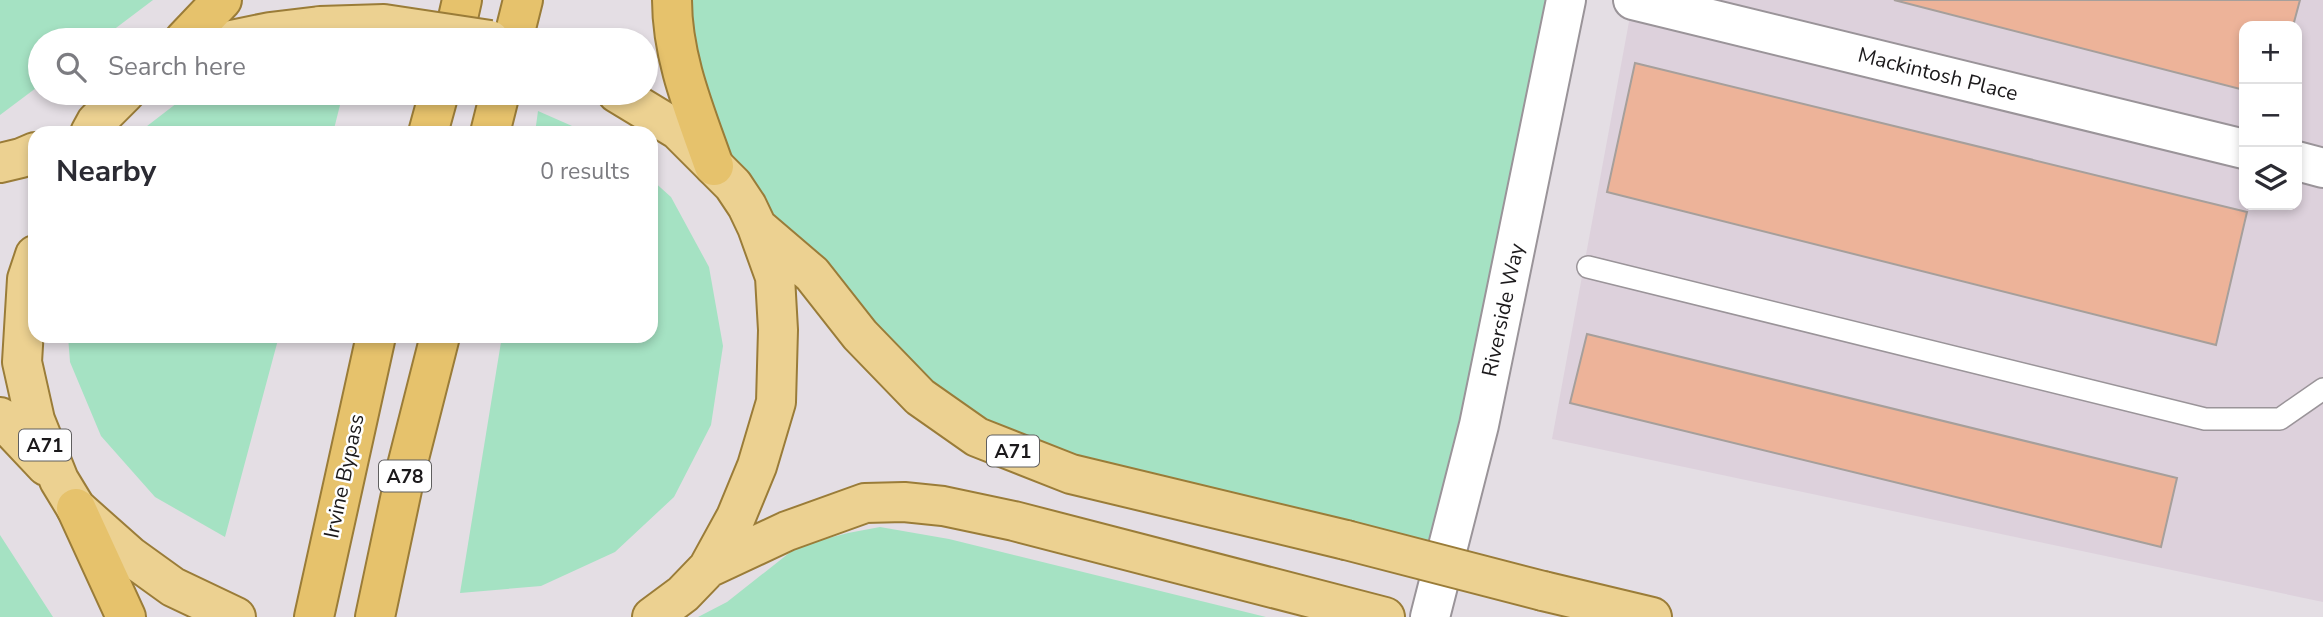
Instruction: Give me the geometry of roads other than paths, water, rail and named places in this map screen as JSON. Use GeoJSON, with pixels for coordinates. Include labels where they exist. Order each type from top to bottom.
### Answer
{"type":"FeatureCollection","features":[{"type":"Feature","properties":{"kind":"highway"},"geometry":{"type":"LineString","coordinates":[[195,28],[222,0]]}},
{"type":"Feature","properties":{"kind":"highway"},"geometry":{"type":"LineString","coordinates":[[456,28],[462,0]]}},
{"type":"Feature","properties":{"kind":"highway"},"geometry":{"type":"LineString","coordinates":[[516,28],[523,0]]}},
{"type":"Feature","properties":{"kind":"highway"},"geometry":{"type":"LineString","coordinates":[[672,0],[672,21],[684,82],[714,166]]}},
{"type":"Feature","properties":{"kind":"highway"},"geometry":{"type":"LineString","coordinates":[[430,126],[436,105]]}},
{"type":"Feature","properties":{"kind":"highway"},"geometry":{"type":"LineString","coordinates":[[492,126],[497,105]]}},
{"type":"Feature","properties":{"kind":"highway","name":"Irvine Bypass"},"geometry":{"type":"LineString","coordinates":[[314,617],[374,343]]}},
{"type":"Feature","properties":{"kind":"highway","name":"A78"},"geometry":{"type":"LineString","coordinates":[[375,617],[407,466],[438,343]]}},
{"type":"Feature","properties":{"kind":"highway"},"geometry":{"type":"LineString","coordinates":[[68,494],[126,617]]}},
{"type":"Feature","properties":{"kind":"main road"},"geometry":{"type":"LineString","coordinates":[[303,28],[384,24],[410,28]]}},
{"type":"Feature","properties":{"kind":"main road"},"geometry":{"type":"LineString","coordinates":[[90,126],[112,105]]}},
{"type":"Feature","properties":{"kind":"main road","name":"A71"},"geometry":{"type":"LineString","coordinates":[[638,105],[678,130],[733,185],[747,206],[775,277],[778,330],[776,402],[757,466],[736,517],[708,568],[683,594],[652,617]]}},
{"type":"Feature","properties":{"kind":"main road"},"geometry":{"type":"LineString","coordinates":[[0,163],[28,155]]}},
{"type":"Feature","properties":{"kind":"main road","name":"A71"},"geometry":{"type":"LineString","coordinates":[[757,226],[812,274],[860,335],[920,397],[977,437],[1071,474],[1652,617]]}},
{"type":"Feature","properties":{"kind":"main road","name":"A71"},"geometry":{"type":"LineString","coordinates":[[28,276],[23,362],[35,420],[68,494]]}},
{"type":"Feature","properties":{"kind":"main road","name":"A71"},"geometry":{"type":"LineString","coordinates":[[0,417],[68,494],[130,556],[173,587],[236,617]]}},
{"type":"Feature","properties":{"kind":"main road","name":"A71"},"geometry":{"type":"LineString","coordinates":[[708,568],[787,531],[865,503],[904,502],[943,506],[1014,521],[1385,617]]}},
{"type":"Feature","properties":{"kind":"street","name":"Riverside Way"},"geometry":{"type":"LineString","coordinates":[[1430,617],[1479,425],[1566,0]]}},
{"type":"Feature","properties":{"kind":"street","name":"Mackintosh Place"},"geometry":{"type":"LineString","coordinates":[[1633,0],[2239,148]]}},
{"type":"Feature","properties":{"kind":"street"},"geometry":{"type":"LineString","coordinates":[[2302,162],[2323,168]]}},
{"type":"Feature","properties":{"kind":"lane"},"geometry":{"type":"LineString","coordinates":[[1588,267],[2205,419],[2280,419],[2323,389]]}}]}
